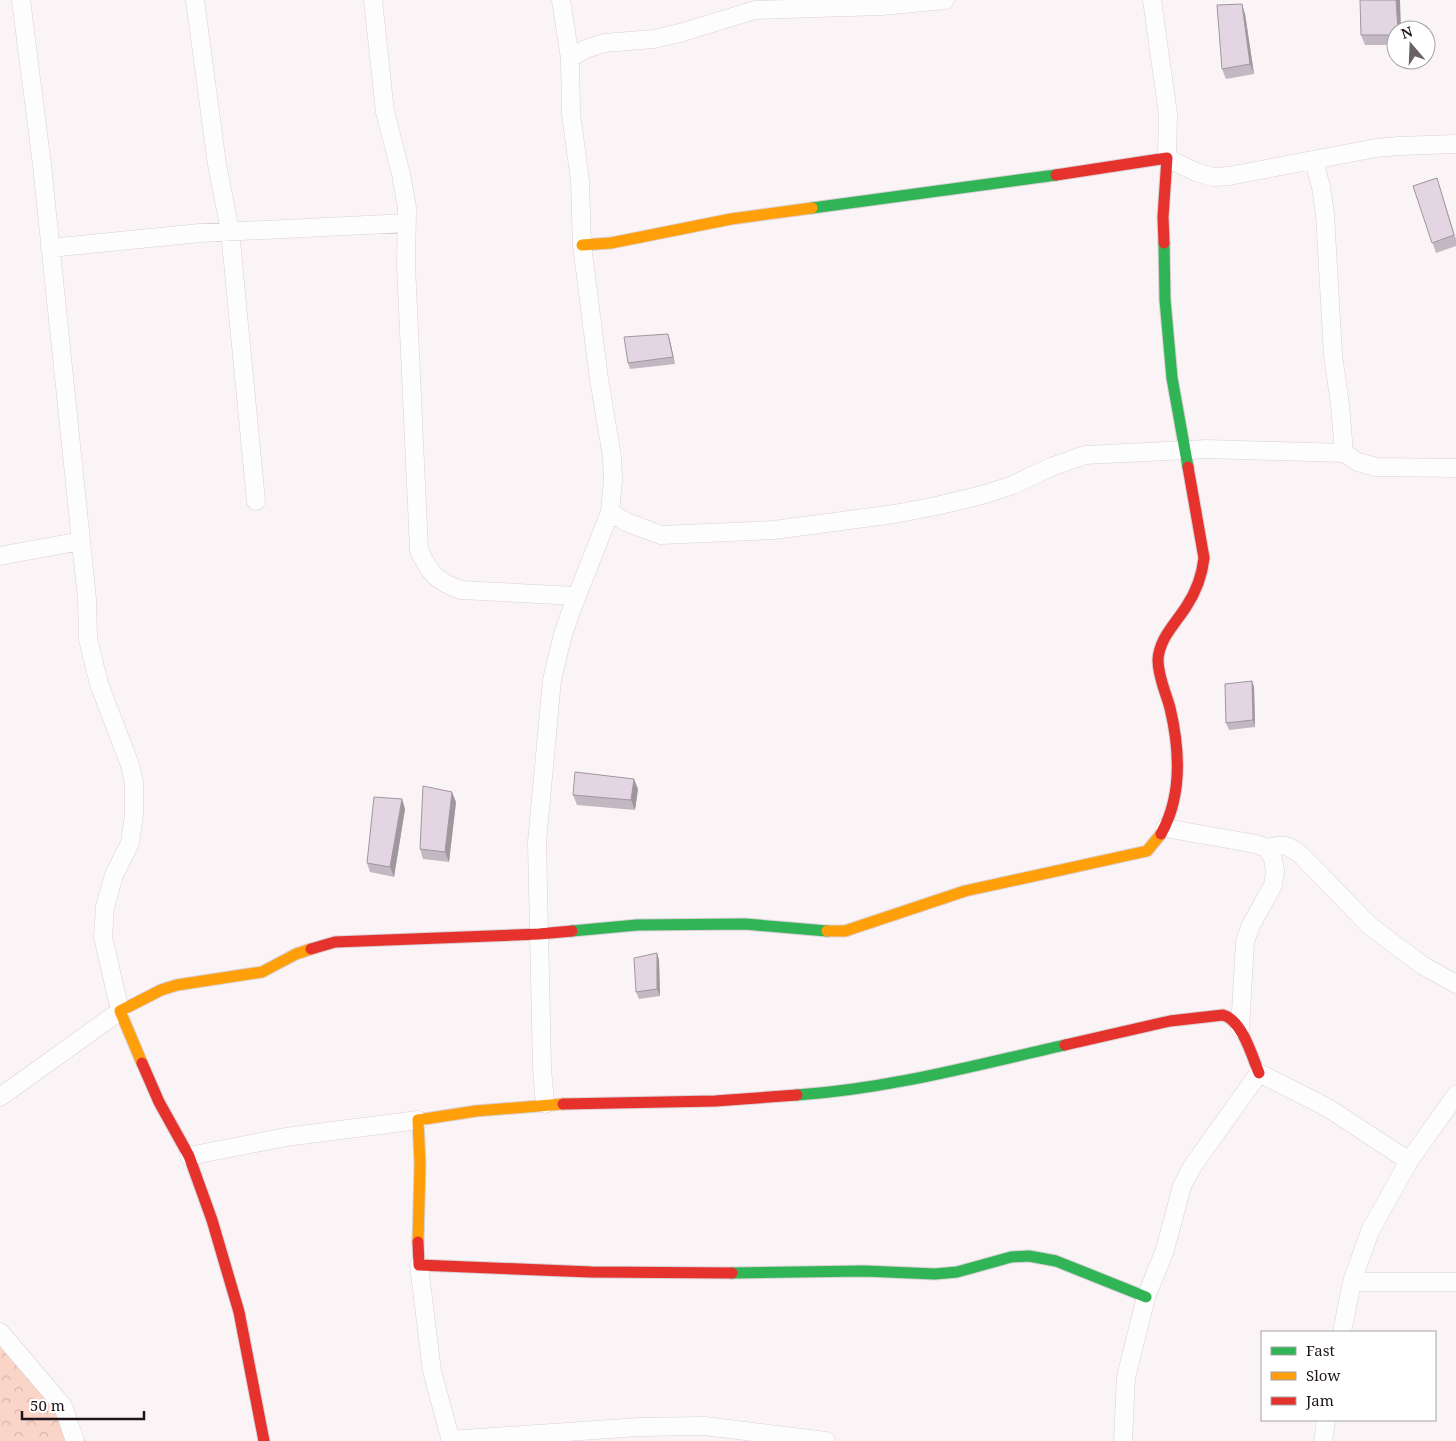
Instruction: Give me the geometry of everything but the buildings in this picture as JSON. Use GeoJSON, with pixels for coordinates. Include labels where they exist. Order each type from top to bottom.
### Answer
{"type":"FeatureCollection","features":[{"type":"Feature","properties":{"kind":"street"},"geometry":{"type":"LineString","coordinates":[[21,0],[81,541],[87,599],[88,639],[99,684],[130,765],[134,784],[134,815],[130,843],[114,875],[105,907],[103,937],[120,1011],[159,1102],[189,1156],[212,1220],[239,1312],[264,1441]]}},
{"type":"Feature","properties":{"kind":"street"},"geometry":{"type":"LineString","coordinates":[[195,0],[217,164],[230,231],[256,501]]}},
{"type":"Feature","properties":{"kind":"street"},"geometry":{"type":"LineString","coordinates":[[373,0],[385,112],[401,174],[406,208],[406,265],[419,550],[426,566],[434,577],[445,584],[461,590],[576,596]]}},
{"type":"Feature","properties":{"kind":"street"},"geometry":{"type":"LineString","coordinates":[[545,1104],[542,1068],[537,842],[552,680],[563,634],[576,596],[610,512],[614,480],[582,245],[580,181],[571,114],[570,58],[561,0]]}},
{"type":"Feature","properties":{"kind":"street"},"geometry":{"type":"LineString","coordinates":[[570,58],[586,49],[604,43],[680,34],[755,10],[881,6],[945,0]]}},
{"type":"Feature","properties":{"kind":"street"},"geometry":{"type":"LineString","coordinates":[[0,1097],[120,1011],[161,990],[262,972],[296,954],[335,942],[539,934],[637,925],[716,924],[845,931],[965,891],[1147,851],[1156,843],[1165,828],[1175,802],[1178,783],[1178,762],[1170,710],[1158,662],[1159,650],[1197,587],[1204,571],[1204,565],[1202,544],[1172,378],[1165,300],[1163,217],[1168,114],[1152,0]]}},
{"type":"Feature","properties":{"kind":"street"},"geometry":{"type":"LineString","coordinates":[[582,245],[611,243],[731,219],[982,186],[1167,158],[1196,172],[1213,177],[1229,176],[1314,161],[1376,148],[1456,144]]}},
{"type":"Feature","properties":{"kind":"street"},"geometry":{"type":"LineString","coordinates":[[1314,161],[1321,187],[1325,214],[1333,355],[1344,453]]}},
{"type":"Feature","properties":{"kind":"street"},"geometry":{"type":"LineString","coordinates":[[50,248],[156,236],[407,223]]}},
{"type":"Feature","properties":{"kind":"street"},"geometry":{"type":"LineString","coordinates":[[610,512],[626,522],[661,535],[774,530],[894,514],[972,497],[1013,485],[1051,467],[1085,455],[1138,451],[1207,449],[1344,453],[1358,462],[1376,466],[1456,468]]}},
{"type":"Feature","properties":{"kind":"street"},"geometry":{"type":"LineString","coordinates":[[0,556],[81,541]]}},
{"type":"Feature","properties":{"kind":"street"},"geometry":{"type":"LineString","coordinates":[[1165,828],[1256,844],[1267,848],[1283,844],[1292,847],[1370,926],[1422,965],[1456,984]]}},
{"type":"Feature","properties":{"kind":"street"},"geometry":{"type":"LineString","coordinates":[[1240,1029],[1245,942],[1250,927],[1272,886],[1275,870],[1273,859],[1267,848]]}},
{"type":"Feature","properties":{"kind":"street"},"geometry":{"type":"LineString","coordinates":[[189,1156],[286,1138],[476,1111],[545,1104],[715,1101],[831,1093],[913,1080],[1170,1021],[1226,1015],[1240,1029],[1258,1072],[1328,1108],[1409,1161]]}},
{"type":"Feature","properties":{"kind":"street"},"geometry":{"type":"LineString","coordinates":[[1123,1441],[1126,1377],[1146,1296],[1165,1250],[1182,1186],[1192,1167],[1258,1072]]}},
{"type":"Feature","properties":{"kind":"street"},"geometry":{"type":"LineString","coordinates":[[1342,1331],[1352,1282],[1370,1231],[1409,1161],[1455,1097]]}},
{"type":"Feature","properties":{"kind":"street"},"geometry":{"type":"LineString","coordinates":[[418,1120],[420,1164],[419,1265],[432,1371],[450,1440],[639,1427],[696,1426],[826,1441]]}},
{"type":"Feature","properties":{"kind":"street"},"geometry":{"type":"LineString","coordinates":[[419,1265],[591,1272],[707,1274],[864,1271],[935,1274],[956,1272],[1011,1257],[1029,1256],[1056,1261],[1146,1296]]}},
{"type":"Feature","properties":{"kind":"street"},"geometry":{"type":"LineString","coordinates":[[1352,1282],[1456,1282]]}},
{"type":"Feature","properties":{"kind":"street"},"geometry":{"type":"LineString","coordinates":[[0,1332],[63,1406],[75,1441]]}},
{"type":"Feature","properties":{"kind":"street"},"geometry":{"type":"LineString","coordinates":[[1323,1441],[1326,1421]]}},
{"type":"Feature","properties":{"kind":"green space"},"geometry":{"type":"Polygon","coordinates":[[[0,1341],[86,1441],[0,1441],[0,1341]]]}},
{"type":"Feature","properties":{"kind":"traffic: fast"},"geometry":{"type":"LineString","coordinates":[[812,208],[1056,175]]}},
{"type":"Feature","properties":{"kind":"traffic: fast"},"geometry":{"type":"LineString","coordinates":[[1164,243],[1165,300],[1172,378],[1188,467]]}},
{"type":"Feature","properties":{"kind":"traffic: fast"},"geometry":{"type":"LineString","coordinates":[[572,931],[637,925],[745,924],[827,931]]}},
{"type":"Feature","properties":{"kind":"traffic: fast"},"geometry":{"type":"LineString","coordinates":[[797,1095],[898,1082],[1065,1045]]}},
{"type":"Feature","properties":{"kind":"traffic: fast"},"geometry":{"type":"LineString","coordinates":[[732,1273],[864,1271],[935,1274],[957,1272],[1011,1257],[1029,1256],[1056,1261],[1146,1297]]}},
{"type":"Feature","properties":{"kind":"traffic: slow"},"geometry":{"type":"LineString","coordinates":[[582,245],[611,243],[731,219],[812,208]]}},
{"type":"Feature","properties":{"kind":"traffic: slow"},"geometry":{"type":"LineString","coordinates":[[827,931],[845,931],[965,891],[1147,851],[1161,834]]}},
{"type":"Feature","properties":{"kind":"traffic: slow"},"geometry":{"type":"LineString","coordinates":[[142,1063],[120,1011],[161,990],[177,985],[262,972],[296,954],[311,949]]}},
{"type":"Feature","properties":{"kind":"traffic: slow"},"geometry":{"type":"LineString","coordinates":[[418,1242],[420,1164],[418,1120],[476,1111],[563,1104]]}},
{"type":"Feature","properties":{"kind":"traffic: jam"},"geometry":{"type":"LineString","coordinates":[[1056,175],[1167,158],[1163,217],[1164,243]]}},
{"type":"Feature","properties":{"kind":"traffic: jam"},"geometry":{"type":"LineString","coordinates":[[1161,834],[1173,804],[1178,772],[1176,740],[1170,708],[1159,673],[1159,652],[1164,638],[1196,590],[1204,558],[1188,467]]}},
{"type":"Feature","properties":{"kind":"traffic: jam"},"geometry":{"type":"LineString","coordinates":[[311,949],[335,942],[572,931]]}},
{"type":"Feature","properties":{"kind":"traffic: jam"},"geometry":{"type":"LineString","coordinates":[[1065,1045],[1170,1021],[1223,1015],[1230,1018],[1241,1031],[1250,1048],[1259,1073]]}},
{"type":"Feature","properties":{"kind":"traffic: jam"},"geometry":{"type":"LineString","coordinates":[[142,1063],[159,1102],[189,1156],[212,1220],[239,1312],[264,1441]]}},
{"type":"Feature","properties":{"kind":"traffic: jam"},"geometry":{"type":"LineString","coordinates":[[563,1104],[715,1101],[797,1095]]}},
{"type":"Feature","properties":{"kind":"traffic: jam"},"geometry":{"type":"LineString","coordinates":[[418,1242],[419,1265],[591,1272],[732,1273]]}}]}
